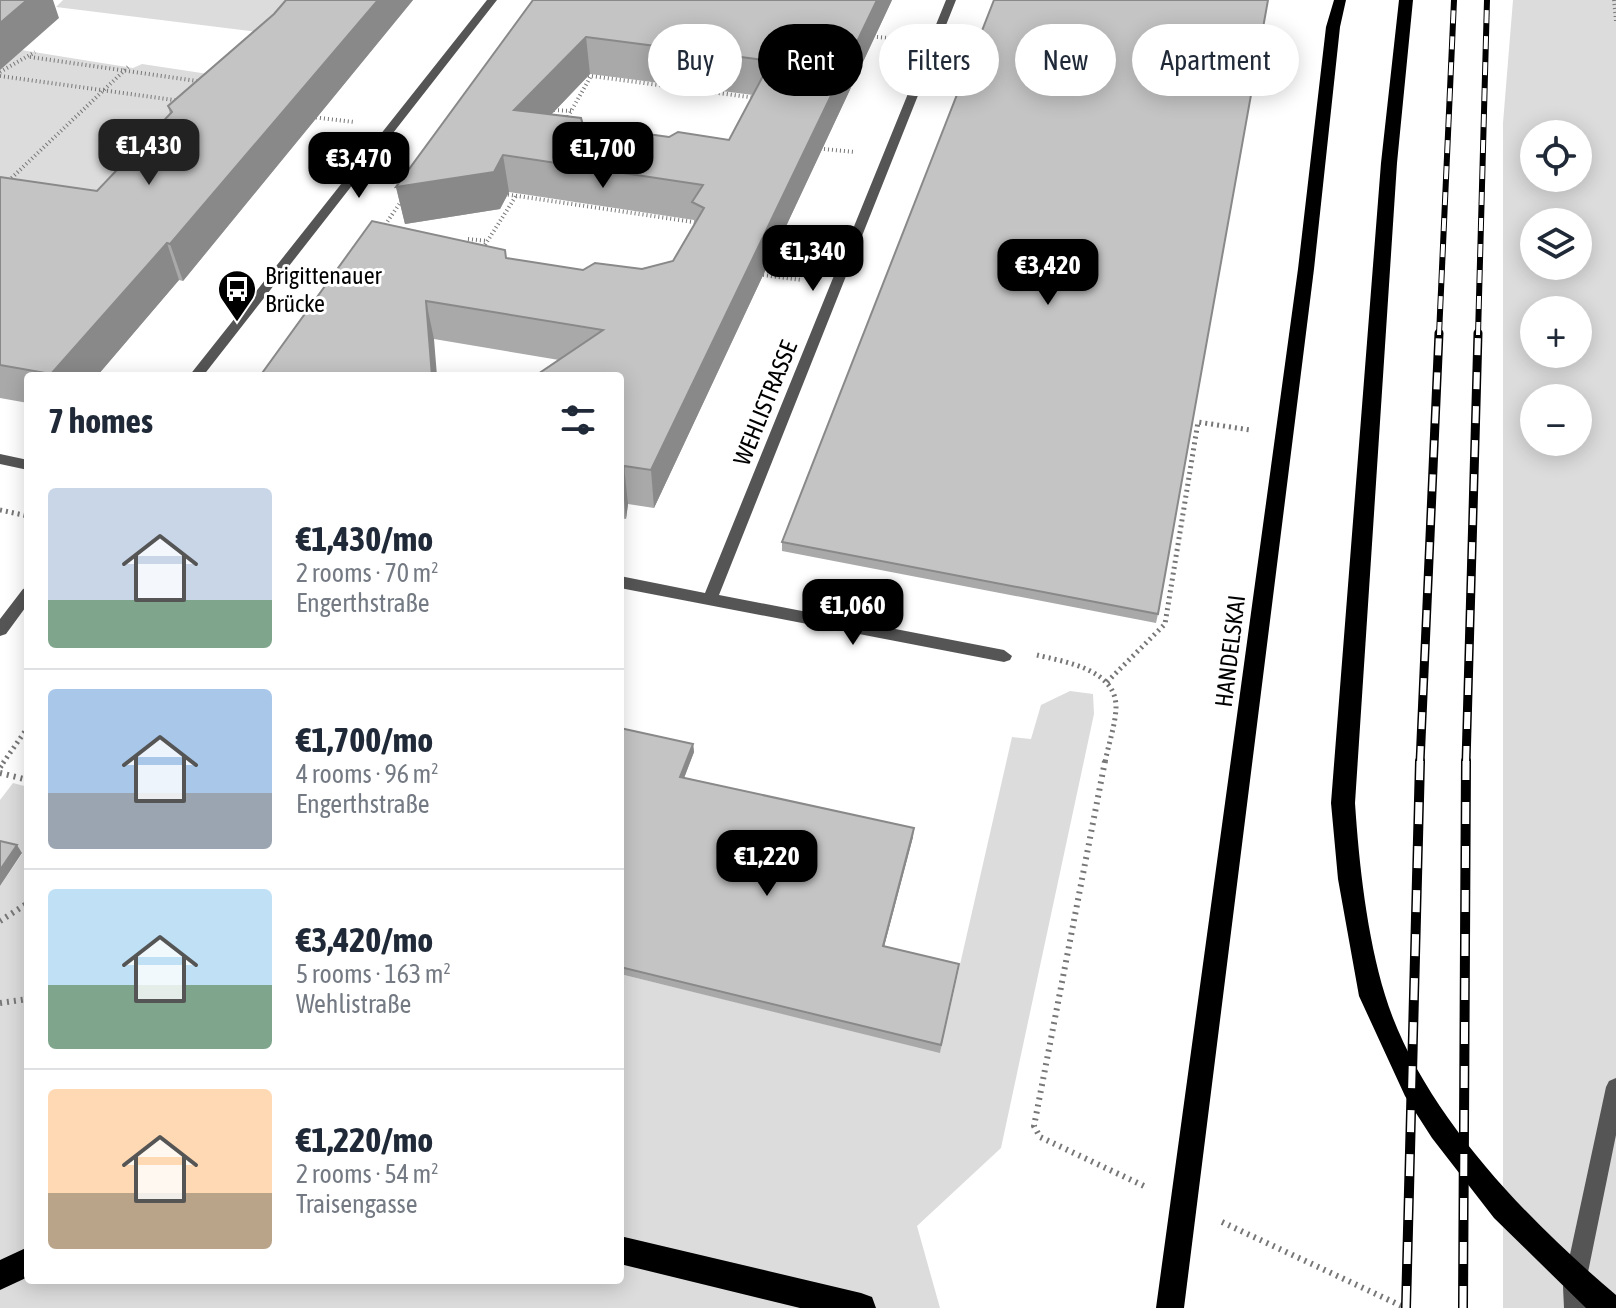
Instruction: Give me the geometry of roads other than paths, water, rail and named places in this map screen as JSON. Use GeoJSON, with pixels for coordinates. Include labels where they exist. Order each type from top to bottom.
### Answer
{"type":"FeatureCollection","features":[{"type":"Feature","properties":{"kind":"highway"},"geometry":{"type":"LineString","coordinates":[[1406,0],[1389,163],[1343,803],[1347,876],[1373,1001],[1421,1098],[1496,1200],[1572,1279],[1609,1308]]}},
{"type":"Feature","properties":{"kind":"highway"},"geometry":{"type":"LineString","coordinates":[[624,1251],[861,1308]]}},
{"type":"Feature","properties":{"kind":"highway"},"geometry":{"type":"LineString","coordinates":[[0,1275],[24,1264]]}},
{"type":"Feature","properties":{"kind":"main road","name":"HANDELSKAI"},"geometry":{"type":"LineString","coordinates":[[1170,1308],[1284,435],[1333,27],[1340,0]]}},
{"type":"Feature","properties":{"kind":"street"},"geometry":{"type":"LineString","coordinates":[[199,372],[492,0]]}},
{"type":"Feature","properties":{"kind":"street","name":"WEHLISTRASSE"},"geometry":{"type":"LineString","coordinates":[[710,599],[951,0]]}},
{"type":"Feature","properties":{"kind":"street"},"geometry":{"type":"LineString","coordinates":[[0,459],[24,464]]}},
{"type":"Feature","properties":{"kind":"street"},"geometry":{"type":"LineString","coordinates":[[624,583],[1004,656]]}},
{"type":"Feature","properties":{"kind":"street"},"geometry":{"type":"LineString","coordinates":[[0,630],[24,598]]}},
{"type":"Feature","properties":{"kind":"street"},"geometry":{"type":"LineString","coordinates":[[1575,1308],[1574,1287],[1616,1087]]}},
{"type":"Feature","properties":{"kind":"railway"},"geometry":{"type":"LineString","coordinates":[[1439,335],[1454,0]]}},
{"type":"Feature","properties":{"kind":"railway"},"geometry":{"type":"LineString","coordinates":[[1478,335],[1487,0]]}},
{"type":"Feature","properties":{"kind":"railway"},"geometry":{"type":"LineString","coordinates":[[1420,763],[1439,333]]}},
{"type":"Feature","properties":{"kind":"railway"},"geometry":{"type":"LineString","coordinates":[[1466,763],[1478,333]]}},
{"type":"Feature","properties":{"kind":"railway"},"geometry":{"type":"LineString","coordinates":[[1406,1308],[1420,761]]}},
{"type":"Feature","properties":{"kind":"railway"},"geometry":{"type":"LineString","coordinates":[[1463,1308],[1466,761]]}},
{"type":"Feature","properties":{"kind":"place","name":"Brigittenauer Brücke"},"geometry":{"type":"Point","coordinates":[237,323]}}]}
